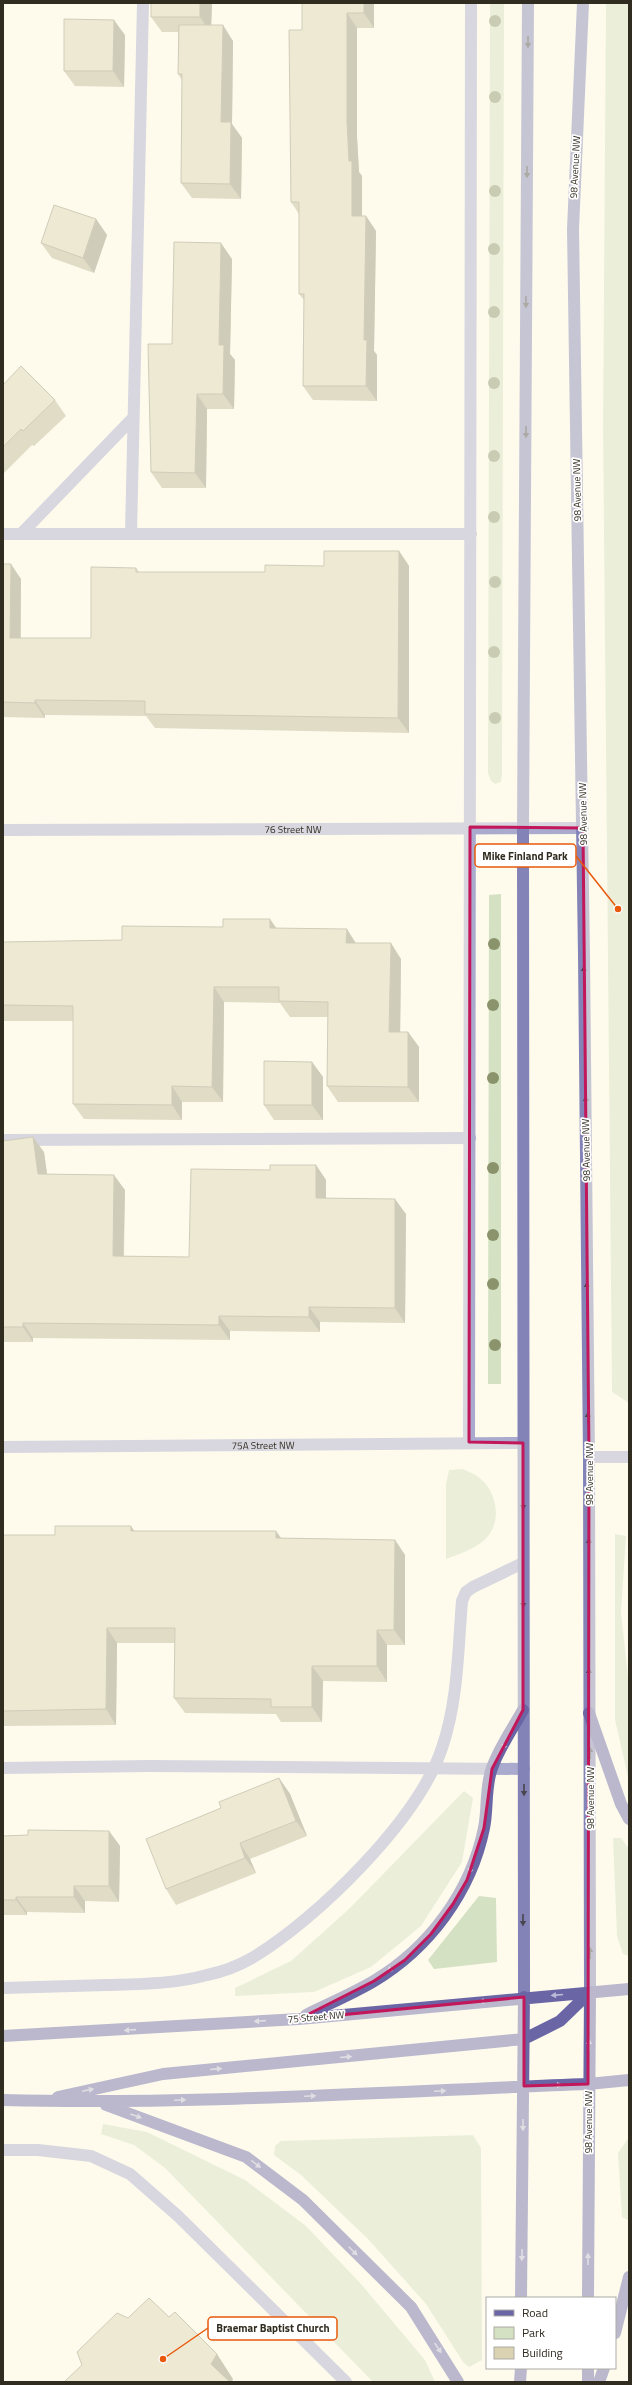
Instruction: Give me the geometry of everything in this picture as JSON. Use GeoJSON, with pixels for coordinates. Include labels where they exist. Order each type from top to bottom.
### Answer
{"type":"FeatureCollection","features":[{"type":"Feature","properties":{"kind":"main road"},"geometry":{"type":"LineString","coordinates":[[521,2297],[524,2086],[523,827],[528,3]]}},
{"type":"Feature","properties":{"kind":"main road","name":"98 Avenue NW"},"geometry":{"type":"LineString","coordinates":[[583,3],[573,229],[583,828],[589,1457],[590,1992],[588,2084],[588,2297]]}},
{"type":"Feature","properties":{"kind":"main road"},"geometry":{"type":"LineString","coordinates":[[299,2018],[374,1981],[405,1960],[431,1934],[453,1904],[467,1880],[477,1854],[484,1828],[492,1769],[523,1710]]}},
{"type":"Feature","properties":{"kind":"main road"},"geometry":{"type":"LineString","coordinates":[[590,1713],[621,1804],[629,1820]]}},
{"type":"Feature","properties":{"kind":"main road","name":"75 Street NW"},"geometry":{"type":"LineString","coordinates":[[3,2036],[299,2018],[524,1997],[629,1989]]}},
{"type":"Feature","properties":{"kind":"main road"},"geometry":{"type":"LineString","coordinates":[[36,2101],[163,2074],[524,2039],[560,2021],[590,1992]]}},
{"type":"Feature","properties":{"kind":"main road"},"geometry":{"type":"LineString","coordinates":[[3,2100],[99,2102],[299,2097],[588,2084],[629,2080]]}},
{"type":"Feature","properties":{"kind":"main road"},"geometry":{"type":"LineString","coordinates":[[99,2102],[246,2157],[303,2200],[411,2307],[458,2382]]}},
{"type":"Feature","properties":{"kind":"main road"},"geometry":{"type":"LineString","coordinates":[[616,2329],[629,2277]]}},
{"type":"Feature","properties":{"kind":"main road"},"geometry":{"type":"LineString","coordinates":[[520,2369],[520,2382]]}},
{"type":"Feature","properties":{"kind":"main road"},"geometry":{"type":"LineString","coordinates":[[588,2369],[588,2382]]}},
{"type":"Feature","properties":{"kind":"main road"},"geometry":{"type":"LineString","coordinates":[[599,2382],[604,2369]]}},
{"type":"Feature","properties":{"kind":"street"},"geometry":{"type":"LineString","coordinates":[[131,534],[143,3]]}},
{"type":"Feature","properties":{"kind":"street"},"geometry":{"type":"LineString","coordinates":[[469,1442],[471,3]]}},
{"type":"Feature","properties":{"kind":"street"},"geometry":{"type":"LineString","coordinates":[[22,534],[133,418]]}},
{"type":"Feature","properties":{"kind":"street"},"geometry":{"type":"LineString","coordinates":[[3,534],[471,534]]}},
{"type":"Feature","properties":{"kind":"street","name":"76 Street NW"},"geometry":{"type":"LineString","coordinates":[[3,830],[470,827],[583,828]]}},
{"type":"Feature","properties":{"kind":"street"},"geometry":{"type":"LineString","coordinates":[[3,1140],[470,1138]]}},
{"type":"Feature","properties":{"kind":"street","name":"75A Street NW"},"geometry":{"type":"LineString","coordinates":[[3,1447],[469,1442],[523,1443]]}},
{"type":"Feature","properties":{"kind":"street"},"geometry":{"type":"LineString","coordinates":[[589,1457],[629,1457]]}},
{"type":"Feature","properties":{"kind":"street"},"geometry":{"type":"LineString","coordinates":[[3,1988],[154,1984],[179,1981],[230,1968],[251,1959],[302,1922],[332,1894],[396,1828],[434,1769],[449,1725],[455,1695],[462,1601],[466,1592],[473,1587],[523,1564]]}},
{"type":"Feature","properties":{"kind":"street"},"geometry":{"type":"LineString","coordinates":[[3,1768],[149,1766],[524,1769]]}},
{"type":"Feature","properties":{"kind":"street"},"geometry":{"type":"LineString","coordinates":[[3,2150],[38,2150],[91,2156],[130,2174],[178,2216],[346,2382]]}},
{"type":"Feature","properties":{"kind":"highlighted area"},"geometry":{"type":"Polygon","coordinates":[[[470,827],[583,828],[589,1457],[588,2084],[524,2086],[524,1997],[299,2019],[374,1981],[405,1960],[431,1934],[453,1904],[467,1880],[484,1828],[492,1769],[523,1710],[523,1443],[469,1442],[470,827]]]}},
{"type":"Feature","properties":{"kind":"green space"},"geometry":{"type":"Polygon","coordinates":[[[490,3],[504,3],[502,774],[501,782],[495,784],[491,781],[488,773],[490,3]]]}},
{"type":"Feature","properties":{"kind":"green space"},"geometry":{"type":"Polygon","coordinates":[[[606,3],[629,3],[629,1403],[612,1392],[603,426],[606,3]]]}},
{"type":"Feature","properties":{"kind":"green space"},"geometry":{"type":"Polygon","coordinates":[[[501,894],[501,1384],[488,1384],[489,895],[501,894]]]}},
{"type":"Feature","properties":{"kind":"green space"},"geometry":{"type":"Polygon","coordinates":[[[463,1469],[478,1477],[488,1487],[495,1503],[495,1520],[493,1528],[482,1542],[469,1550],[446,1559],[446,1484],[449,1470],[463,1469]]]}},
{"type":"Feature","properties":{"kind":"green space"},"geometry":{"type":"Polygon","coordinates":[[[615,1534],[626,1536],[621,1612],[629,1686],[629,1781],[615,1720],[615,1534]]]}},
{"type":"Feature","properties":{"kind":"green space"},"geometry":{"type":"Polygon","coordinates":[[[464,1791],[473,1798],[462,1862],[421,1926],[371,1967],[314,1992],[235,1996],[235,1988],[291,1961],[349,1909],[464,1791]]]}},
{"type":"Feature","properties":{"kind":"green space"},"geometry":{"type":"Polygon","coordinates":[[[613,1838],[621,1838],[629,1849],[629,1956],[623,1954],[617,1936],[613,1838]]]}},
{"type":"Feature","properties":{"kind":"green space"},"geometry":{"type":"Polygon","coordinates":[[[479,1896],[496,1898],[497,1962],[434,1969],[428,1960],[479,1896]]]}},
{"type":"Feature","properties":{"kind":"green space"},"geometry":{"type":"Polygon","coordinates":[[[103,2124],[147,2132],[245,2180],[306,2226],[361,2284],[425,2360],[435,2382],[373,2382],[165,2168],[134,2145],[101,2134],[103,2124]]]}},
{"type":"Feature","properties":{"kind":"green space"},"geometry":{"type":"Polygon","coordinates":[[[473,2135],[481,2148],[482,2360],[469,2367],[463,2362],[426,2304],[368,2239],[301,2175],[274,2155],[275,2146],[281,2141],[473,2135]]]}},
{"type":"Feature","properties":{"kind":"green space"},"geometry":{"type":"Polygon","coordinates":[[[629,2137],[629,2221],[622,2217],[618,2153],[629,2137]]]}},
{"type":"Feature","properties":{"kind":"building"},"geometry":{"type":"Polygon","coordinates":[[[151,3],[200,3],[200,17],[151,17],[151,3]]]}},
{"type":"Feature","properties":{"kind":"building"},"geometry":{"type":"Polygon","coordinates":[[[302,3],[364,3],[364,13],[347,13],[347,122],[349,161],[352,161],[352,216],[366,216],[364,340],[367,340],[366,386],[303,386],[304,294],[299,294],[299,202],[291,202],[289,30],[302,30],[302,3]]]}},
{"type":"Feature","properties":{"kind":"building"},"geometry":{"type":"Polygon","coordinates":[[[64,19],[114,20],[113,71],[64,71],[64,19]]]}},
{"type":"Feature","properties":{"kind":"building"},"geometry":{"type":"Polygon","coordinates":[[[179,25],[223,25],[221,122],[231,122],[230,184],[181,183],[182,74],[178,74],[179,25]]]}},
{"type":"Feature","properties":{"kind":"building"},"geometry":{"type":"Polygon","coordinates":[[[54,205],[96,219],[83,258],[41,243],[54,205]]]}},
{"type":"Feature","properties":{"kind":"building"},"geometry":{"type":"Polygon","coordinates":[[[174,242],[221,243],[219,345],[224,345],[223,394],[197,394],[195,473],[151,472],[148,344],[172,344],[174,242]]]}},
{"type":"Feature","properties":{"kind":"building"},"geometry":{"type":"Polygon","coordinates":[[[21,366],[55,400],[23,431],[21,429],[3,447],[3,385],[21,366]]]}},
{"type":"Feature","properties":{"kind":"building"},"geometry":{"type":"Polygon","coordinates":[[[324,551],[399,551],[398,718],[145,714],[145,701],[35,700],[35,703],[3,702],[3,564],[11,564],[10,638],[91,638],[91,567],[136,568],[136,572],[265,572],[265,565],[324,566],[324,551]]]}},
{"type":"Feature","properties":{"kind":"building"},"geometry":{"type":"Polygon","coordinates":[[[223,919],[270,919],[270,928],[347,929],[346,943],[391,943],[389,1032],[408,1032],[408,1087],[327,1086],[328,1002],[279,1001],[279,987],[214,987],[212,1087],[172,1086],[172,1105],[73,1104],[73,1006],[3,1005],[3,942],[122,940],[122,926],[223,927],[223,919]]]}},
{"type":"Feature","properties":{"kind":"building"},"geometry":{"type":"Polygon","coordinates":[[[264,1061],[312,1062],[312,1105],[264,1105],[264,1061]]]}},
{"type":"Feature","properties":{"kind":"building"},"geometry":{"type":"Polygon","coordinates":[[[33,1137],[38,1174],[114,1175],[113,1256],[189,1257],[191,1169],[270,1170],[270,1165],[316,1165],[316,1198],[395,1199],[395,1308],[309,1307],[309,1317],[219,1316],[219,1325],[23,1323],[23,1327],[3,1327],[3,1141],[33,1137]]]}},
{"type":"Feature","properties":{"kind":"building"},"geometry":{"type":"Polygon","coordinates":[[[55,1526],[131,1526],[131,1531],[276,1531],[276,1538],[395,1540],[394,1630],[377,1630],[377,1666],[312,1666],[312,1707],[271,1707],[271,1699],[174,1698],[175,1628],[107,1628],[106,1709],[3,1711],[3,1535],[55,1535],[55,1526]]]}},
{"type":"Feature","properties":{"kind":"building"},"geometry":{"type":"Polygon","coordinates":[[[279,1778],[296,1821],[240,1843],[245,1858],[166,1889],[146,1839],[221,1808],[219,1802],[279,1778]]]}},
{"type":"Feature","properties":{"kind":"building"},"geometry":{"type":"Polygon","coordinates":[[[28,1830],[109,1831],[109,1886],[74,1886],[74,1897],[16,1897],[16,1900],[3,1900],[3,1836],[28,1835],[28,1830]]]}},
{"type":"Feature","properties":{"kind":"building"},"geometry":{"type":"Polygon","coordinates":[[[149,2298],[169,2317],[175,2312],[217,2354],[211,2364],[230,2382],[64,2382],[82,2365],[77,2352],[117,2313],[128,2318],[149,2298]]]}},
{"type":"Feature","properties":{"kind":"place","name":"Mike Finland Park"},"geometry":{"type":"Point","coordinates":[618,909]}},
{"type":"Feature","properties":{"kind":"place","name":"Braemar Baptist Church"},"geometry":{"type":"Point","coordinates":[163,2359]}}]}
